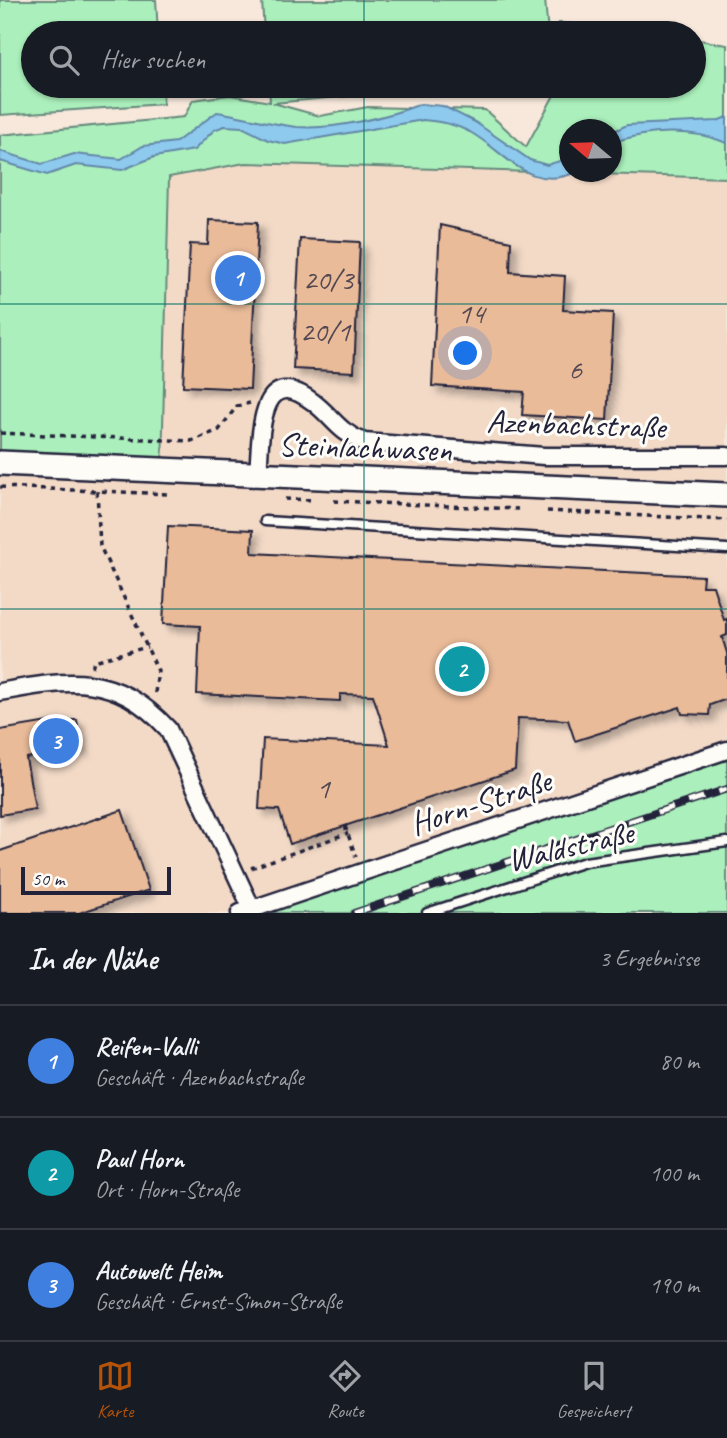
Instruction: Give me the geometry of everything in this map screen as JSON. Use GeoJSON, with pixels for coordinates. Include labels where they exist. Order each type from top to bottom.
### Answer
{"type":"FeatureCollection","features":[{"type":"Feature","properties":{"kind":"street","name":"Azenbachstraße"},"geometry":{"type":"LineString","coordinates":[[268,400],[276,392],[298,393],[312,402],[344,434],[364,442],[544,456],[727,456]]}},
{"type":"Feature","properties":{"kind":"street"},"geometry":{"type":"LineString","coordinates":[[258,475],[264,411],[268,400]]}},
{"type":"Feature","properties":{"kind":"street","name":"Steinlachwasen"},"geometry":{"type":"LineString","coordinates":[[0,463],[727,495]]}},
{"type":"Feature","properties":{"kind":"street"},"geometry":{"type":"LineString","coordinates":[[0,692],[58,682],[88,682],[119,690],[148,708],[168,729],[236,873],[246,911]]}},
{"type":"Feature","properties":{"kind":"street","name":"Horn-Straße"},"geometry":{"type":"LineString","coordinates":[[246,911],[727,750]]}},
{"type":"Feature","properties":{"kind":"lane"},"geometry":{"type":"LineString","coordinates":[[265,521],[727,549]]}},
{"type":"Feature","properties":{"kind":"lane","name":"Waldstraße"},"geometry":{"type":"LineString","coordinates":[[427,913],[585,862],[727,842]]}},
{"type":"Feature","properties":{"kind":"path"},"geometry":{"type":"LineString","coordinates":[[0,433],[191,440],[219,430],[237,406],[268,400]]}},
{"type":"Feature","properties":{"kind":"path"},"geometry":{"type":"LineString","coordinates":[[0,487],[97,491]]}},
{"type":"Feature","properties":{"kind":"path"},"geometry":{"type":"LineString","coordinates":[[88,682],[94,662],[147,647]]}},
{"type":"Feature","properties":{"kind":"path"},"geometry":{"type":"LineString","coordinates":[[345,826],[362,872]]}},
{"type":"Feature","properties":{"kind":"path"},"geometry":{"type":"LineString","coordinates":[[236,873],[348,833]]}},
{"type":"Feature","properties":{"kind":"shaded area"},"geometry":{"type":"Polygon","coordinates":[[[245,163],[559,173],[559,182],[622,182],[622,175],[727,178],[727,750],[239,913],[0,913],[0,463],[162,470],[169,177],[245,163]]]}},
{"type":"Feature","properties":{"kind":"green space"},"geometry":{"type":"Polygon","coordinates":[[[0,0],[156,0],[157,21],[21,21],[21,98],[163,98],[163,104],[0,115],[0,0]]]}},
{"type":"Feature","properties":{"kind":"green space"},"geometry":{"type":"Polygon","coordinates":[[[262,0],[545,0],[547,21],[263,21],[262,0]]]}},
{"type":"Feature","properties":{"kind":"green space"},"geometry":{"type":"Polygon","coordinates":[[[706,41],[727,45],[727,178],[622,175],[622,119],[559,119],[559,173],[245,163],[169,177],[162,470],[0,463],[0,135],[184,117],[193,100],[208,98],[247,98],[270,102],[270,98],[328,98],[273,103],[320,116],[368,107],[485,110],[526,147],[553,98],[706,98],[706,41]]]}},
{"type":"Feature","properties":{"kind":"green space"},"geometry":{"type":"Polygon","coordinates":[[[727,750],[727,913],[240,913],[727,750]]]}},
{"type":"Feature","properties":{"kind":"water"},"geometry":{"type":"Polygon","coordinates":[[[421,104],[443,106],[475,122],[530,160],[547,165],[559,161],[559,177],[545,178],[532,174],[519,168],[470,132],[447,123],[423,120],[285,144],[268,140],[242,127],[224,126],[214,130],[194,150],[154,157],[122,170],[76,165],[47,175],[0,161],[0,151],[42,164],[74,154],[121,159],[143,146],[176,142],[217,112],[297,127],[327,127],[392,114],[421,104]]]}},
{"type":"Feature","properties":{"kind":"water"},"geometry":{"type":"Polygon","coordinates":[[[727,117],[727,143],[699,135],[670,132],[622,140],[622,127],[627,125],[717,121],[727,117]]]}},
{"type":"Feature","properties":{"kind":"building"},"geometry":{"type":"Polygon","coordinates":[[[209,220],[258,222],[250,389],[183,386],[190,244],[208,245],[209,220]]]}},
{"type":"Feature","properties":{"kind":"building"},"geometry":{"type":"Polygon","coordinates":[[[440,225],[511,241],[510,272],[565,276],[563,310],[613,313],[607,420],[522,415],[524,392],[432,386],[440,225]]]}},
{"type":"Feature","properties":{"kind":"building"},"geometry":{"type":"Polygon","coordinates":[[[300,239],[360,242],[354,372],[293,369],[300,239]]]}},
{"type":"Feature","properties":{"kind":"building"},"geometry":{"type":"Polygon","coordinates":[[[168,526],[253,530],[252,553],[703,576],[702,586],[713,586],[724,620],[727,619],[727,635],[722,637],[727,653],[727,699],[710,705],[709,715],[682,714],[680,707],[575,741],[568,720],[518,718],[515,770],[290,844],[279,810],[259,809],[263,739],[389,745],[373,695],[340,694],[340,701],[197,694],[200,626],[163,624],[168,526]]]}},
{"type":"Feature","properties":{"kind":"building"},"geometry":{"type":"Polygon","coordinates":[[[60,720],[77,720],[82,748],[26,758],[35,809],[0,815],[0,730],[60,720]]]}},
{"type":"Feature","properties":{"kind":"building"},"geometry":{"type":"Polygon","coordinates":[[[122,810],[149,890],[79,913],[0,913],[0,851],[122,810]]]}},
{"type":"Feature","properties":{"kind":"railway"},"geometry":{"type":"LineString","coordinates":[[354,913],[727,789]]}},
{"type":"Feature","properties":{"kind":"place","name":"Reifen-Valli"},"geometry":{"type":"Point","coordinates":[238,278]}},
{"type":"Feature","properties":{"kind":"place","name":"Paul Horn"},"geometry":{"type":"Point","coordinates":[462,669]}},
{"type":"Feature","properties":{"kind":"place","name":"Autowelt Heim"},"geometry":{"type":"Point","coordinates":[56,741]}}]}
